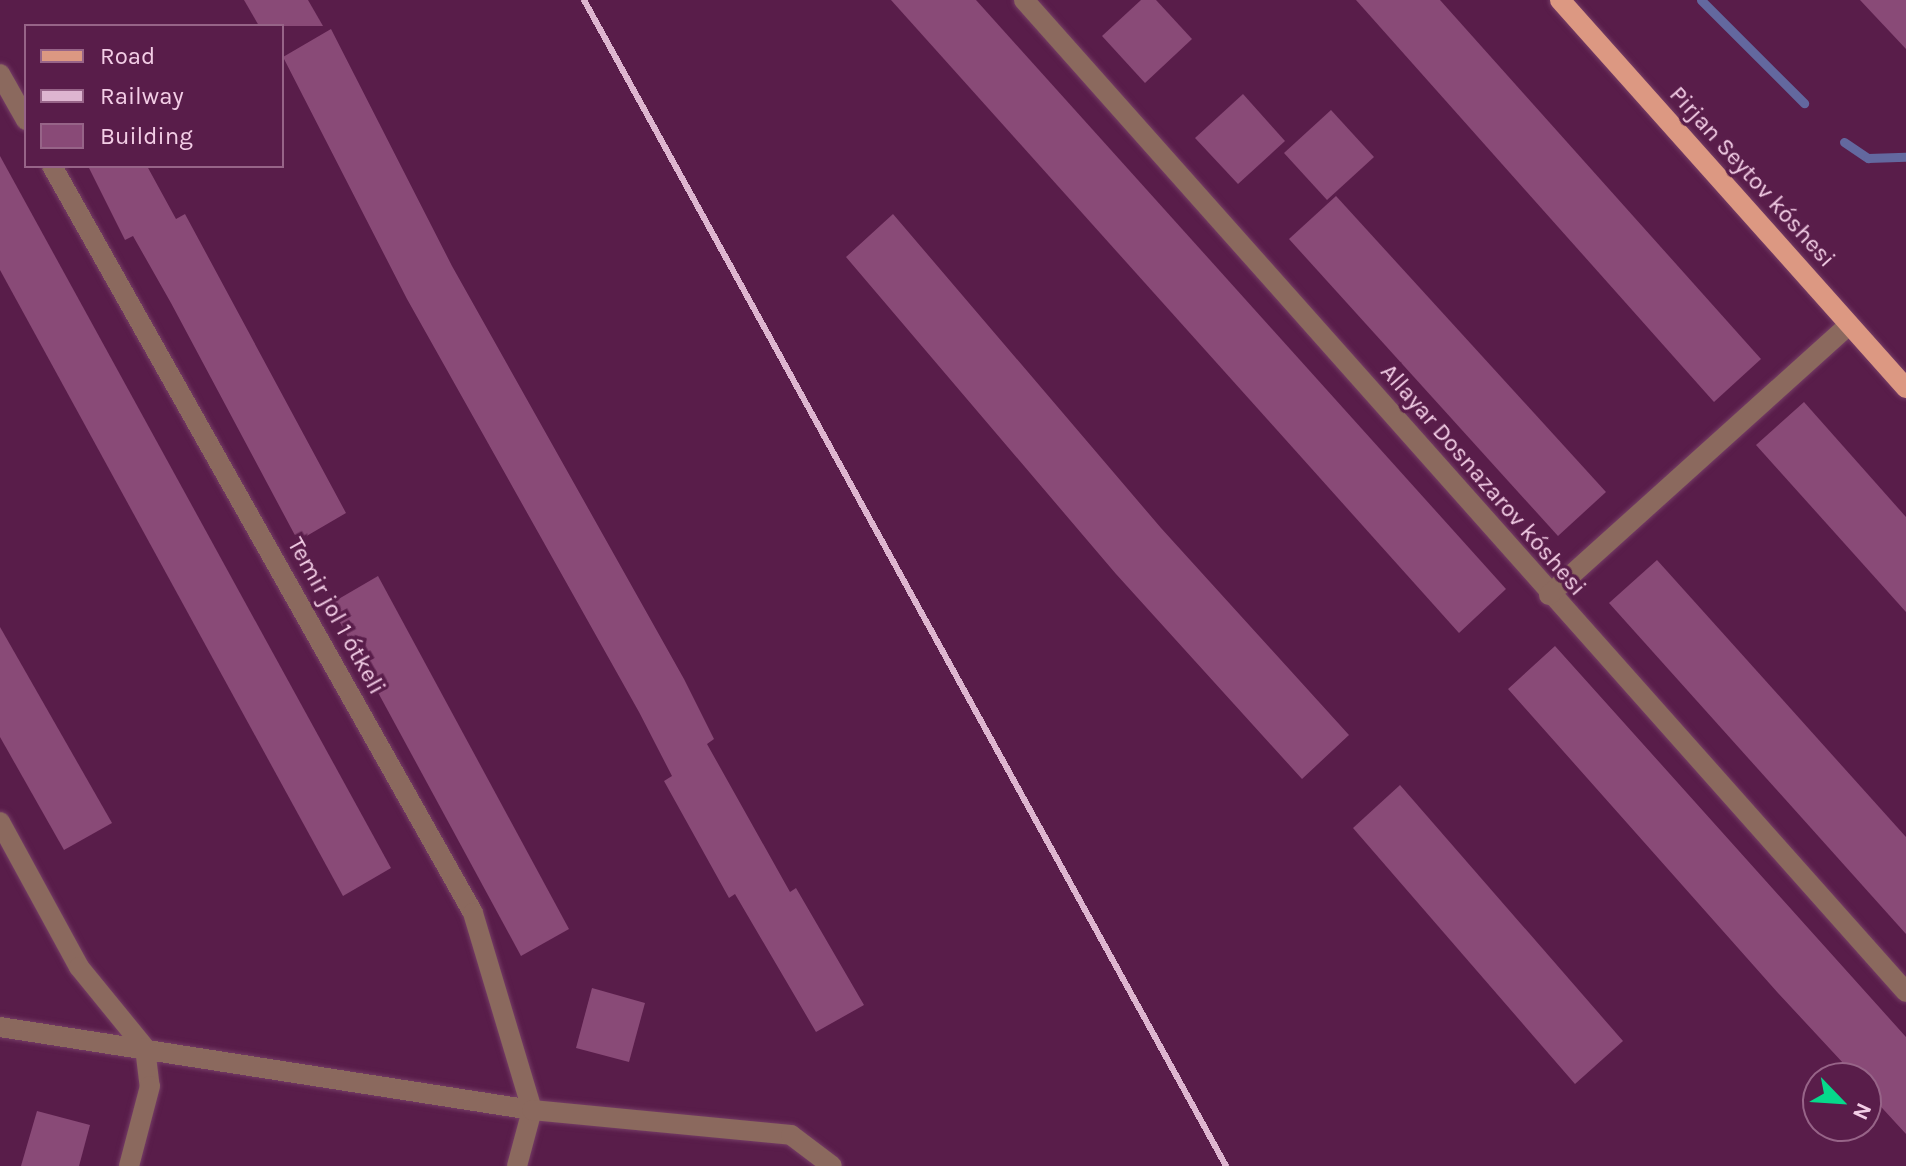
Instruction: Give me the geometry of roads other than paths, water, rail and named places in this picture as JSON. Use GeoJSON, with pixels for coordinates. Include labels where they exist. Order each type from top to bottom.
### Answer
{"type":"FeatureCollection","features":[{"type":"Feature","properties":{"kind":"main road","name":"Pirjan Seytov kóshesi"},"geometry":{"type":"LineString","coordinates":[[1560,0],[1906,388]]}},
{"type":"Feature","properties":{"kind":"street","name":"Allayar Dosnazarov kóshesi"},"geometry":{"type":"LineString","coordinates":[[1024,0],[1549,595],[1906,992]]}},
{"type":"Feature","properties":{"kind":"street"},"geometry":{"type":"LineString","coordinates":[[0,74],[24,116]]}},
{"type":"Feature","properties":{"kind":"street","name":"Temir jol 1 ótkeli"},"geometry":{"type":"LineString","coordinates":[[53,168],[473,913],[532,1110]]}},
{"type":"Feature","properties":{"kind":"street"},"geometry":{"type":"LineString","coordinates":[[1549,595],[1849,325]]}},
{"type":"Feature","properties":{"kind":"street"},"geometry":{"type":"LineString","coordinates":[[0,822],[79,967],[145,1048],[150,1086],[129,1166]]}},
{"type":"Feature","properties":{"kind":"street"},"geometry":{"type":"LineString","coordinates":[[0,1027],[532,1110],[791,1135],[832,1166]]}},
{"type":"Feature","properties":{"kind":"street"},"geometry":{"type":"LineString","coordinates":[[517,1166],[532,1110]]}},
{"type":"Feature","properties":{"kind":"waterway"},"geometry":{"type":"LineString","coordinates":[[1701,0],[1804,103]]}},
{"type":"Feature","properties":{"kind":"waterway"},"geometry":{"type":"LineString","coordinates":[[1844,142],[1868,158],[1906,157]]}},
{"type":"Feature","properties":{"kind":"railway"},"geometry":{"type":"LineString","coordinates":[[584,0],[1226,1166]]}}]}
